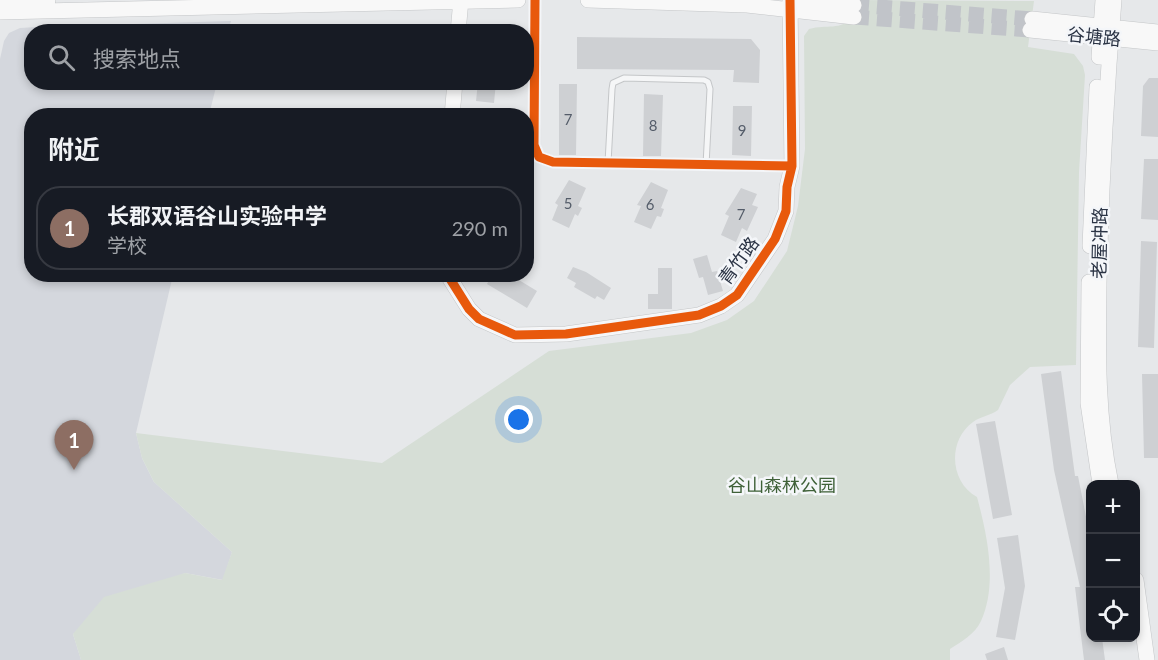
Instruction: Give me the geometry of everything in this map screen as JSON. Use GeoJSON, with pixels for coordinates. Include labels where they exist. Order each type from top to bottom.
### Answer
{"type":"FeatureCollection","features":[{"type":"Feature","properties":{"kind":"main road"},"geometry":{"type":"LineString","coordinates":[[0,1],[48,0]]}},
{"type":"Feature","properties":{"kind":"main road"},"geometry":{"type":"LineString","coordinates":[[0,12],[518,0]]}},
{"type":"Feature","properties":{"kind":"main road"},"geometry":{"type":"LineString","coordinates":[[588,0],[747,5],[789,4],[854,11]]}},
{"type":"Feature","properties":{"kind":"main road","name":"老屋冲路"},"geometry":{"type":"LineString","coordinates":[[1103,0],[1106,32],[1098,356],[1099,403],[1110,480]]}},
{"type":"Feature","properties":{"kind":"main road","name":"老屋冲路"},"geometry":{"type":"LineString","coordinates":[[1099,480],[1088,403],[1091,168],[1106,32],[1114,0]]}},
{"type":"Feature","properties":{"kind":"main road"},"geometry":{"type":"LineString","coordinates":[[461,24],[463,1]]}},
{"type":"Feature","properties":{"kind":"main road","name":"青竹路"},"geometry":{"type":"LineString","coordinates":[[453,282],[462,300],[479,319],[495,328],[515,334],[566,334],[699,315],[721,306],[737,295],[775,239],[786,211],[789,4]]}},
{"type":"Feature","properties":{"kind":"main road","name":"谷塘路"},"geometry":{"type":"LineString","coordinates":[[1031,25],[1106,32],[1158,32]]}},
{"type":"Feature","properties":{"kind":"main road","name":"谷塘路"},"geometry":{"type":"LineString","coordinates":[[1106,32],[1158,43]]}},
{"type":"Feature","properties":{"kind":"main road"},"geometry":{"type":"LineString","coordinates":[[454,108],[456,90]]}},
{"type":"Feature","properties":{"kind":"main road"},"geometry":{"type":"LineString","coordinates":[[1137,588],[1147,660]]}},
{"type":"Feature","properties":{"kind":"main road"},"geometry":{"type":"LineString","coordinates":[[1135,642],[1137,660]]}},
{"type":"Feature","properties":{"kind":"street"},"geometry":{"type":"LineString","coordinates":[[535,0],[535,151],[538,157],[553,162],[788,166]]}},
{"type":"Feature","properties":{"kind":"lane"},"geometry":{"type":"LineString","coordinates":[[608,163],[613,83],[624,78],[704,80],[708,82],[710,89],[706,165]]}},
{"type":"Feature","properties":{"kind":"shaded area"},"geometry":{"type":"Polygon","coordinates":[[[231,21],[230,24],[134,24],[231,21]]]}},
{"type":"Feature","properties":{"kind":"shaded area"},"geometry":{"type":"Polygon","coordinates":[[[24,28],[24,90],[215,90],[211,108],[24,108],[24,282],[171,282],[136,433],[142,458],[154,482],[232,552],[223,580],[185,573],[73,634],[81,660],[0,660],[0,59],[4,41],[9,33],[24,28]]]}},
{"type":"Feature","properties":{"kind":"green space","name":"谷山森林公园"},"geometry":{"type":"Polygon","coordinates":[[[853,0],[1034,1],[1028,47],[1074,54],[1083,66],[1085,75],[1079,172],[1076,365],[1030,367],[1010,385],[998,410],[973,422],[959,440],[955,461],[957,472],[961,482],[977,497],[987,543],[990,575],[986,607],[981,621],[971,634],[950,649],[950,660],[81,660],[73,634],[104,597],[185,573],[222,580],[232,552],[154,482],[142,458],[136,433],[382,463],[549,351],[691,333],[727,320],[754,301],[787,251],[798,206],[805,149],[804,36],[809,29],[838,26],[849,21],[854,17],[853,0]]]}},
{"type":"Feature","properties":{"kind":"building"},"geometry":{"type":"Polygon","coordinates":[[[577,37],[751,39],[760,50],[759,83],[733,82],[734,70],[577,69],[577,37]]]}},
{"type":"Feature","properties":{"kind":"building"},"geometry":{"type":"Polygon","coordinates":[[[1149,78],[1158,78],[1158,137],[1141,136],[1143,86],[1149,78]]]}},
{"type":"Feature","properties":{"kind":"building"},"geometry":{"type":"Polygon","coordinates":[[[559,84],[577,84],[576,155],[559,155],[559,84]]]}},
{"type":"Feature","properties":{"kind":"building"},"geometry":{"type":"Polygon","coordinates":[[[477,90],[495,90],[494,103],[476,101],[477,90]]]}},
{"type":"Feature","properties":{"kind":"building"},"geometry":{"type":"Polygon","coordinates":[[[644,94],[663,95],[661,156],[643,156],[644,94]]]}},
{"type":"Feature","properties":{"kind":"building"},"geometry":{"type":"Polygon","coordinates":[[[733,106],[752,106],[751,156],[732,155],[733,106]]]}},
{"type":"Feature","properties":{"kind":"building"},"geometry":{"type":"Polygon","coordinates":[[[1144,159],[1158,159],[1158,220],[1141,219],[1144,159]]]}},
{"type":"Feature","properties":{"kind":"building"},"geometry":{"type":"Polygon","coordinates":[[[569,180],[586,188],[578,206],[582,208],[578,216],[575,214],[569,228],[552,220],[558,205],[555,203],[569,180]]]}},
{"type":"Feature","properties":{"kind":"building"},"geometry":{"type":"Polygon","coordinates":[[[651,182],[668,190],[661,208],[664,209],[661,217],[657,216],[651,229],[634,222],[641,206],[637,205],[651,182]]]}},
{"type":"Feature","properties":{"kind":"building"},"geometry":{"type":"Polygon","coordinates":[[[741,188],[757,194],[752,205],[758,207],[747,231],[742,228],[736,242],[721,235],[729,216],[725,214],[741,188]]]}},
{"type":"Feature","properties":{"kind":"building"},"geometry":{"type":"Polygon","coordinates":[[[1141,241],[1157,242],[1154,348],[1138,347],[1141,241]]]}},
{"type":"Feature","properties":{"kind":"building"},"geometry":{"type":"Polygon","coordinates":[[[707,255],[712,272],[717,271],[723,291],[708,295],[703,277],[699,278],[693,259],[707,255]]]}},
{"type":"Feature","properties":{"kind":"building"},"geometry":{"type":"Polygon","coordinates":[[[573,267],[586,272],[611,288],[604,300],[597,296],[595,299],[574,287],[576,283],[567,278],[573,267]]]}},
{"type":"Feature","properties":{"kind":"building"},"geometry":{"type":"Polygon","coordinates":[[[658,268],[672,268],[672,309],[648,309],[648,294],[658,294],[658,268]]]}},
{"type":"Feature","properties":{"kind":"building"},"geometry":{"type":"Polygon","coordinates":[[[488,282],[522,282],[537,291],[527,308],[487,284],[488,282]]]}},
{"type":"Feature","properties":{"kind":"building"},"geometry":{"type":"Polygon","coordinates":[[[1061,371],[1075,476],[1078,476],[1086,517],[1086,642],[1103,642],[1105,660],[1084,660],[1075,587],[1080,587],[1054,470],[1041,374],[1061,371]]]}},
{"type":"Feature","properties":{"kind":"building"},"geometry":{"type":"Polygon","coordinates":[[[1142,374],[1158,374],[1158,458],[1144,458],[1142,374]]]}},
{"type":"Feature","properties":{"kind":"building"},"geometry":{"type":"Polygon","coordinates":[[[995,421],[1012,515],[993,519],[976,424],[995,421]]]}},
{"type":"Feature","properties":{"kind":"building"},"geometry":{"type":"Polygon","coordinates":[[[1018,535],[1025,586],[1015,640],[996,637],[1005,588],[997,538],[1018,535]]]}},
{"type":"Feature","properties":{"kind":"building"},"geometry":{"type":"Polygon","coordinates":[[[1004,647],[1008,660],[987,660],[985,654],[1004,647]]]}},
{"type":"Feature","properties":{"kind":"tunnel"},"geometry":{"type":"LineString","coordinates":[[854,5],[1032,19]]}},
{"type":"Feature","properties":{"kind":"tunnel"},"geometry":{"type":"LineString","coordinates":[[854,17],[1030,30]]}},
{"type":"Feature","properties":{"kind":"cycle path"},"geometry":{"type":"LineString","coordinates":[[535,0],[534,145],[539,157],[553,162],[792,166]]}},
{"type":"Feature","properties":{"kind":"cycle path"},"geometry":{"type":"LineString","coordinates":[[452,282],[469,309],[479,319],[515,335],[566,334],[699,315],[721,306],[737,295],[775,239],[786,211],[787,187],[792,166],[790,0]]}},
{"type":"Feature","properties":{"kind":"place","name":"长郡双语谷山实验中学"},"geometry":{"type":"Point","coordinates":[74,470]}}]}
